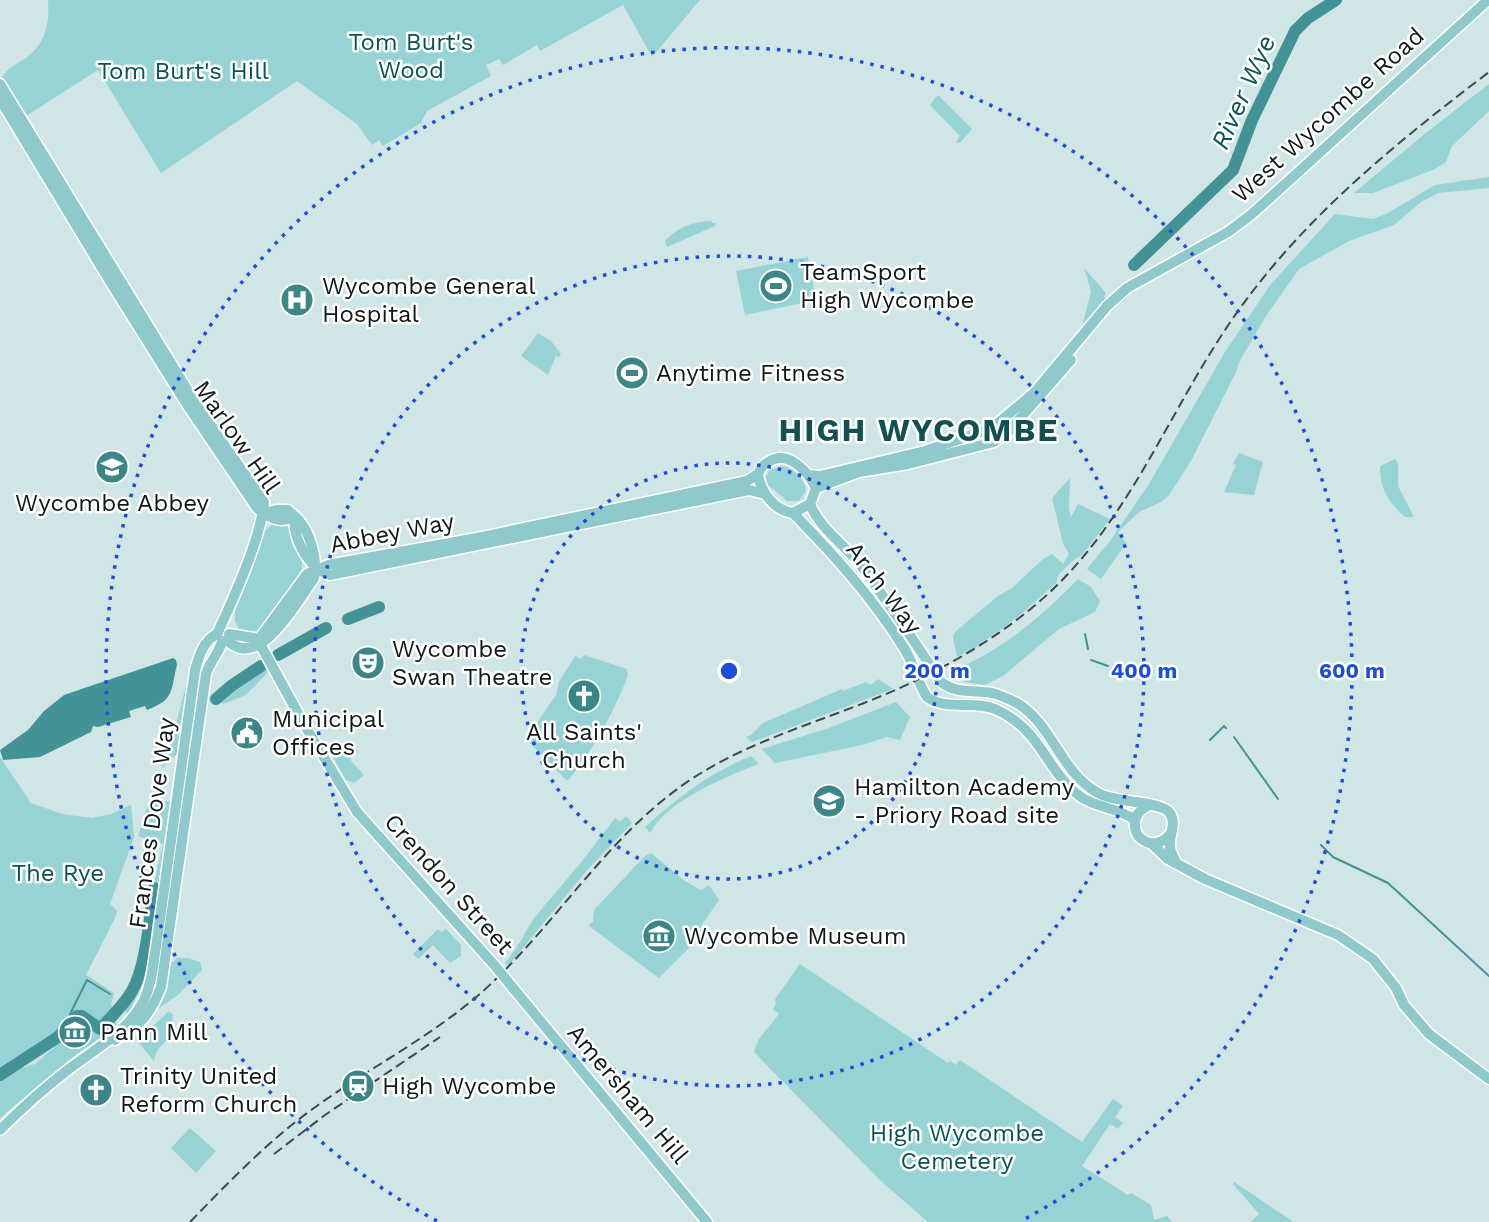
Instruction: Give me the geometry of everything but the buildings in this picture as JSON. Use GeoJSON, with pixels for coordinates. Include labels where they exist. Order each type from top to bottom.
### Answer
{"type":"FeatureCollection","features":[{"type":"Feature","properties":{"kind":"main road","name":"West Wycombe Road"},"geometry":{"type":"LineString","coordinates":[[808,475],[820,476],[897,458],[992,428],[1035,392],[1117,296],[1228,232],[1279,191],[1488,0]]}},
{"type":"Feature","properties":{"kind":"main road","name":"Marlow Hill"},"geometry":{"type":"LineString","coordinates":[[0,84],[196,404],[264,502],[263,513]]}},
{"type":"Feature","properties":{"kind":"main road","name":"Marlow Hill"},"geometry":{"type":"LineString","coordinates":[[0,99],[188,406],[263,513]]}},
{"type":"Feature","properties":{"kind":"main road","name":"West Wycombe Road"},"geometry":{"type":"LineString","coordinates":[[816,488],[859,472],[982,446],[999,439],[1042,396],[1099,326],[1117,296]]}},
{"type":"Feature","properties":{"kind":"main road","name":"Abbey Way"},"geometry":{"type":"LineString","coordinates":[[316,569],[478,542],[719,491],[751,480],[761,467],[773,459],[790,460],[808,475],[816,488]]}},
{"type":"Feature","properties":{"kind":"main road"},"geometry":{"type":"LineString","coordinates":[[758,474],[765,494],[776,505],[793,513],[810,504],[816,488]]}},
{"type":"Feature","properties":{"kind":"main road","name":"Abbey Way"},"geometry":{"type":"LineString","coordinates":[[719,491],[749,490],[765,494]]}},
{"type":"Feature","properties":{"kind":"main road","name":"Arch Way"},"geometry":{"type":"LineString","coordinates":[[810,504],[814,516],[853,556],[882,593],[941,682],[954,690],[994,693],[1018,704],[1042,726],[1069,767],[1084,783],[1111,799],[1150,805]]}},
{"type":"Feature","properties":{"kind":"main road"},"geometry":{"type":"LineString","coordinates":[[224,635],[232,646],[253,649],[269,640],[314,578],[314,555],[304,530],[295,517],[288,510],[263,513]]}},
{"type":"Feature","properties":{"kind":"main road","name":"Frances Dove Way"},"geometry":{"type":"LineString","coordinates":[[105,1044],[130,1020],[145,998],[151,983],[163,935],[206,674],[210,662],[221,649],[229,609],[263,513]]}},
{"type":"Feature","properties":{"kind":"main road","name":"Arch Way"},"geometry":{"type":"LineString","coordinates":[[793,513],[852,575],[883,617],[908,655],[927,697],[942,704],[988,707],[1016,720],[1040,745],[1068,785],[1082,797],[1135,820]]}},
{"type":"Feature","properties":{"kind":"main road","name":"Crendon Street"},"geometry":{"type":"LineString","coordinates":[[260,644],[304,726],[360,815],[515,990]]}},
{"type":"Feature","properties":{"kind":"main road"},"geometry":{"type":"LineString","coordinates":[[1176,862],[1170,847],[1173,824],[1169,812],[1150,805],[1139,812],[1135,820],[1138,836],[1152,844],[1168,859],[1205,878],[1338,935],[1353,945],[1373,959],[1388,976],[1404,1005],[1429,1034],[1489,1079]]}},
{"type":"Feature","properties":{"kind":"main road"},"geometry":{"type":"LineString","coordinates":[[1152,844],[1167,839],[1171,833]]}},
{"type":"Feature","properties":{"kind":"main road","name":"Frances Dove Way"},"geometry":{"type":"LineString","coordinates":[[105,1044],[141,1023],[154,1006],[161,987],[163,935]]}},
{"type":"Feature","properties":{"kind":"main road","name":"Amersham Hill"},"geometry":{"type":"LineString","coordinates":[[515,990],[707,1222]]}},
{"type":"Feature","properties":{"kind":"main road"},"geometry":{"type":"LineString","coordinates":[[0,1130],[32,1097],[105,1044]]}},
{"type":"Feature","properties":{"kind":"green space","name":"Tom Burt's Hill"},"geometry":{"type":"Polygon","coordinates":[[[48,0],[700,0],[652,57],[623,5],[540,51],[537,45],[503,65],[499,59],[486,65],[491,76],[427,111],[421,123],[383,146],[379,140],[372,145],[357,124],[297,81],[161,173],[98,70],[26,116],[2,78],[41,41],[47,26],[48,0]]]}},
{"type":"Feature","properties":{"kind":"green space"},"geometry":{"type":"Polygon","coordinates":[[[1489,84],[1489,111],[1452,146],[1446,162],[1435,169],[1373,193],[1354,193],[1427,132],[1489,84]]]}},
{"type":"Feature","properties":{"kind":"green space"},"geometry":{"type":"Polygon","coordinates":[[[938,95],[972,129],[960,143],[956,142],[960,136],[930,105],[938,95]]]}},
{"type":"Feature","properties":{"kind":"green space"},"geometry":{"type":"Polygon","coordinates":[[[1489,177],[1489,188],[1438,193],[1421,202],[1394,225],[1349,241],[1299,269],[1266,316],[1239,362],[1191,461],[1169,495],[1161,502],[1139,512],[1118,532],[1126,543],[1101,579],[1087,569],[1149,484],[1225,352],[1271,284],[1335,214],[1373,219],[1435,185],[1489,177]]]}},
{"type":"Feature","properties":{"kind":"green space"},"geometry":{"type":"Polygon","coordinates":[[[712,221],[716,223],[715,226],[667,247],[665,241],[680,229],[712,221]]]}},
{"type":"Feature","properties":{"kind":"green space","name":"TeamSport High Wycombe"},"geometry":{"type":"Polygon","coordinates":[[[808,257],[816,300],[745,315],[736,271],[808,257]]]}},
{"type":"Feature","properties":{"kind":"green space"},"geometry":{"type":"Polygon","coordinates":[[[1084,268],[1106,293],[1106,298],[1081,331],[1091,291],[1084,268]]]}},
{"type":"Feature","properties":{"kind":"green space"},"geometry":{"type":"Polygon","coordinates":[[[538,333],[551,341],[561,354],[556,356],[548,375],[521,356],[538,333]]]}},
{"type":"Feature","properties":{"kind":"green space"},"geometry":{"type":"Polygon","coordinates":[[[1239,453],[1263,462],[1254,495],[1224,492],[1239,453]]]}},
{"type":"Feature","properties":{"kind":"green space"},"geometry":{"type":"Polygon","coordinates":[[[1395,459],[1398,464],[1398,486],[1414,517],[1405,517],[1383,488],[1380,466],[1395,459]]]}},
{"type":"Feature","properties":{"kind":"green space"},"geometry":{"type":"Polygon","coordinates":[[[783,466],[795,472],[804,482],[806,491],[799,501],[787,501],[767,484],[766,477],[770,470],[783,466]]]}},
{"type":"Feature","properties":{"kind":"green space"},"geometry":{"type":"Polygon","coordinates":[[[1070,478],[1071,517],[1078,504],[1110,519],[1082,555],[1059,574],[1056,583],[1019,616],[975,648],[957,657],[953,637],[955,632],[998,596],[1012,588],[1043,559],[1052,554],[1063,564],[1069,554],[1063,543],[1052,498],[1070,478]]]}},
{"type":"Feature","properties":{"kind":"green space"},"geometry":{"type":"Polygon","coordinates":[[[283,524],[293,533],[300,546],[301,575],[262,631],[251,634],[241,632],[235,621],[235,603],[264,531],[272,525],[283,524]]]}},
{"type":"Feature","properties":{"kind":"green space"},"geometry":{"type":"Polygon","coordinates":[[[1078,579],[1091,587],[1100,601],[1095,612],[1059,629],[1003,676],[985,685],[964,682],[965,678],[959,668],[1023,630],[1078,579]]]}},
{"type":"Feature","properties":{"kind":"green space"},"geometry":{"type":"Polygon","coordinates":[[[584,655],[627,669],[628,675],[602,731],[567,781],[526,739],[556,695],[559,682],[575,656],[581,659],[584,655]]]}},
{"type":"Feature","properties":{"kind":"green space"},"geometry":{"type":"Polygon","coordinates":[[[265,666],[269,671],[246,695],[223,704],[219,699],[232,687],[265,666]]]}},
{"type":"Feature","properties":{"kind":"green space"},"geometry":{"type":"Polygon","coordinates":[[[189,673],[192,674],[181,750],[161,769],[171,745],[189,673]]]}},
{"type":"Feature","properties":{"kind":"green space"},"geometry":{"type":"Polygon","coordinates":[[[878,679],[893,689],[752,742],[746,737],[763,723],[842,689],[843,691],[866,682],[871,685],[878,679]]]}},
{"type":"Feature","properties":{"kind":"green space"},"geometry":{"type":"Polygon","coordinates":[[[896,702],[910,717],[900,740],[887,737],[862,745],[775,763],[762,749],[829,728],[896,702]]]}},
{"type":"Feature","properties":{"kind":"green space"},"geometry":{"type":"Polygon","coordinates":[[[350,742],[358,752],[351,757],[351,761],[364,775],[354,783],[346,780],[330,752],[350,742]]]}},
{"type":"Feature","properties":{"kind":"green space"},"geometry":{"type":"Polygon","coordinates":[[[751,756],[759,764],[683,800],[658,821],[650,833],[645,827],[695,787],[751,756]]]}},
{"type":"Feature","properties":{"kind":"green space","name":"The Rye"},"geometry":{"type":"Polygon","coordinates":[[[0,757],[31,803],[62,814],[92,818],[111,814],[131,805],[134,837],[110,904],[117,911],[116,916],[86,975],[114,993],[111,1004],[114,1010],[110,1016],[118,1025],[73,1057],[0,1118],[0,1081],[35,1064],[62,1041],[54,1034],[0,1070],[0,757]]]}},
{"type":"Feature","properties":{"kind":"green space"},"geometry":{"type":"Polygon","coordinates":[[[153,799],[170,802],[171,806],[145,979],[128,1014],[125,1010],[143,967],[163,844],[138,836],[147,808],[153,799]]]}},
{"type":"Feature","properties":{"kind":"green space"},"geometry":{"type":"Polygon","coordinates":[[[626,816],[632,823],[588,869],[508,966],[505,963],[538,913],[615,818],[620,822],[626,816]]]}},
{"type":"Feature","properties":{"kind":"green space"},"geometry":{"type":"Polygon","coordinates":[[[651,853],[685,881],[701,890],[709,885],[719,900],[691,946],[659,978],[589,926],[593,922],[594,910],[645,856],[651,853]]]}},
{"type":"Feature","properties":{"kind":"green space"},"geometry":{"type":"Polygon","coordinates":[[[438,929],[441,932],[446,929],[461,945],[461,956],[450,963],[433,945],[418,959],[413,954],[438,929]]]}},
{"type":"Feature","properties":{"kind":"green space"},"geometry":{"type":"Polygon","coordinates":[[[176,958],[200,962],[202,970],[178,995],[156,1010],[167,980],[169,962],[174,962],[176,958]]]}},
{"type":"Feature","properties":{"kind":"green space","name":"High Wycombe Cemetery"},"geometry":{"type":"Polygon","coordinates":[[[800,964],[948,1063],[950,1061],[956,1065],[960,1060],[1082,1142],[1113,1099],[1123,1106],[1115,1117],[1123,1123],[1118,1129],[1110,1124],[1082,1166],[1128,1195],[1131,1193],[1151,1205],[1154,1220],[1167,1216],[1172,1222],[928,1222],[881,1181],[754,1052],[759,1039],[779,1014],[773,1009],[775,999],[800,964]]]}},
{"type":"Feature","properties":{"kind":"green space"},"geometry":{"type":"Polygon","coordinates":[[[169,1011],[173,1015],[171,1033],[158,1049],[154,1061],[135,1038],[151,1028],[169,1011]]]}},
{"type":"Feature","properties":{"kind":"green space"},"geometry":{"type":"Polygon","coordinates":[[[190,1128],[216,1151],[196,1173],[171,1148],[190,1128]]]}},
{"type":"Feature","properties":{"kind":"green space"},"geometry":{"type":"Polygon","coordinates":[[[1234,1182],[1292,1222],[1251,1222],[1259,1214],[1234,1182]]]}},
{"type":"Feature","properties":{"kind":"shaded area"},"geometry":{"type":"Polygon","coordinates":[[[173,658],[177,665],[172,688],[163,702],[147,710],[145,706],[129,711],[131,717],[98,727],[93,726],[91,732],[40,757],[3,760],[0,750],[28,730],[44,711],[64,695],[173,658]]]}},
{"type":"Feature","properties":{"kind":"waterway","name":"River Wye"},"geometry":{"type":"LineString","coordinates":[[1134,265],[1233,170],[1252,120],[1295,31],[1308,18],[1336,0]]}},
{"type":"Feature","properties":{"kind":"waterway","name":"River Wye"},"geometry":{"type":"LineString","coordinates":[[348,619],[379,607]]}},
{"type":"Feature","properties":{"kind":"waterway","name":"River Wye"},"geometry":{"type":"LineString","coordinates":[[278,655],[326,628]]}},
{"type":"Feature","properties":{"kind":"waterway"},"geometry":{"type":"LineString","coordinates":[[1085,634],[1088,649]]}},
{"type":"Feature","properties":{"kind":"waterway"},"geometry":{"type":"LineString","coordinates":[[1091,660],[1108,666]]}},
{"type":"Feature","properties":{"kind":"waterway","name":"River Wye"},"geometry":{"type":"LineString","coordinates":[[216,699],[261,666]]}},
{"type":"Feature","properties":{"kind":"waterway"},"geometry":{"type":"LineString","coordinates":[[1210,740],[1224,726],[1226,728]]}},
{"type":"Feature","properties":{"kind":"waterway"},"geometry":{"type":"LineString","coordinates":[[1234,737],[1278,799]]}},
{"type":"Feature","properties":{"kind":"waterway"},"geometry":{"type":"LineString","coordinates":[[1321,845],[1333,857],[1388,883],[1489,976]]}},
{"type":"Feature","properties":{"kind":"waterway","name":"River Wye"},"geometry":{"type":"LineString","coordinates":[[0,1075],[58,1037],[77,1016],[82,1016],[100,1029],[121,1006],[132,991],[141,969],[154,888]]}},
{"type":"Feature","properties":{"kind":"waterway"},"geometry":{"type":"LineString","coordinates":[[70,1014],[87,980],[110,994]]}},
{"type":"Feature","properties":{"kind":"railway"},"geometry":{"type":"LineString","coordinates":[[190,1222],[249,1162],[297,1121],[335,1093],[421,1038],[482,992],[510,965],[612,848],[669,795],[701,773],[740,752],[887,694],[931,673],[973,650],[1033,607],[1065,577],[1118,509],[1229,324],[1285,252],[1382,157],[1489,72]]}},
{"type":"Feature","properties":{"kind":"railway"},"geometry":{"type":"LineString","coordinates":[[274,1154],[325,1115],[440,1037]]}},
{"type":"Feature","properties":{"kind":"place","name":"TeamSport High Wycombe"},"geometry":{"type":"Point","coordinates":[776,286]}},
{"type":"Feature","properties":{"kind":"place","name":"Wycombe General Hospital"},"geometry":{"type":"Point","coordinates":[297,300]}},
{"type":"Feature","properties":{"kind":"place","name":"Anytime Fitness"},"geometry":{"type":"Point","coordinates":[632,373]}},
{"type":"Feature","properties":{"kind":"place","name":"Wycombe Abbey"},"geometry":{"type":"Point","coordinates":[112,467]}},
{"type":"Feature","properties":{"kind":"place","name":"Wycombe Swan Theatre"},"geometry":{"type":"Point","coordinates":[368,663]}},
{"type":"Feature","properties":{"kind":"place","name":"All Saints' Church"},"geometry":{"type":"Point","coordinates":[584,696]}},
{"type":"Feature","properties":{"kind":"place","name":"Municipal Offices"},"geometry":{"type":"Point","coordinates":[247,733]}},
{"type":"Feature","properties":{"kind":"place","name":"Hamilton Academy - Priory Road site"},"geometry":{"type":"Point","coordinates":[829,801]}},
{"type":"Feature","properties":{"kind":"place","name":"Wycombe Museum"},"geometry":{"type":"Point","coordinates":[659,936]}},
{"type":"Feature","properties":{"kind":"place","name":"Pann Mill"},"geometry":{"type":"Point","coordinates":[75,1032]}},
{"type":"Feature","properties":{"kind":"place","name":"High Wycombe"},"geometry":{"type":"Point","coordinates":[358,1086]}},
{"type":"Feature","properties":{"kind":"place","name":"Trinity United Reform Church"},"geometry":{"type":"Point","coordinates":[96,1090]}},
{"type":"Feature","properties":{"kind":"district","name":"HIGH WYCOMBE"},"geometry":{"type":"Point","coordinates":[919,430]}},
{"type":"Feature","properties":{"kind":"park label","name":"Tom Burt's Wood"},"geometry":{"type":"Point","coordinates":[411,56]}}]}
